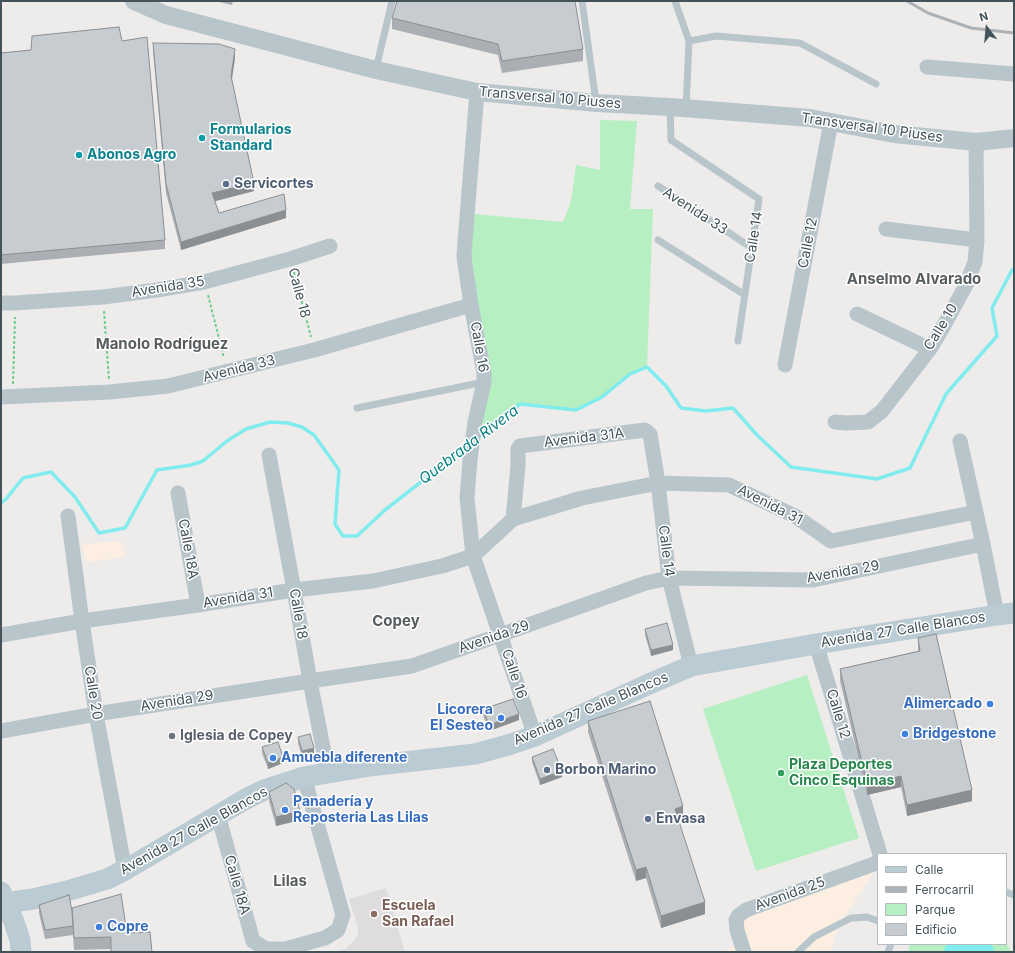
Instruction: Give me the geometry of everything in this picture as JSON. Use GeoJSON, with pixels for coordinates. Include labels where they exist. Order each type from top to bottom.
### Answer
{"type":"FeatureCollection","features":[{"type":"Feature","properties":{"kind":"main road","name":"Avenida 27 Calle Blancos"},"geometry":{"type":"LineString","coordinates":[[2,899],[33,899],[107,879],[264,790],[304,777],[370,766],[475,754],[508,745],[535,736],[691,666],[816,644],[1005,614]]}},
{"type":"Feature","properties":{"kind":"main road"},"geometry":{"type":"LineString","coordinates":[[2,899],[13,919],[20,940],[21,952]]}},
{"type":"Feature","properties":{"kind":"street","name":"Transversal 10 Piuses"},"geometry":{"type":"LineString","coordinates":[[134,1],[166,15],[376,70],[477,92],[596,103],[810,118],[894,134],[976,142],[1014,138]]}},
{"type":"Feature","properties":{"kind":"street"},"geometry":{"type":"LineString","coordinates":[[927,67],[1014,74]]}},
{"type":"Feature","properties":{"kind":"street","name":"Calle 16"},"geometry":{"type":"LineString","coordinates":[[477,92],[464,257],[471,305],[484,373],[484,382],[475,422],[467,498],[473,556],[535,736]]}},
{"type":"Feature","properties":{"kind":"street","name":"Calle 12"},"geometry":{"type":"LineString","coordinates":[[785,365],[831,122]]}},
{"type":"Feature","properties":{"kind":"street","name":"Calle 10"},"geometry":{"type":"LineString","coordinates":[[835,422],[868,422],[882,410],[930,349],[966,285],[975,262],[977,240],[976,142]]}},
{"type":"Feature","properties":{"kind":"street"},"geometry":{"type":"LineString","coordinates":[[886,229],[977,240]]}},
{"type":"Feature","properties":{"kind":"street","name":"Avenida 35"},"geometry":{"type":"LineString","coordinates":[[8,303],[103,297],[204,282],[290,259],[330,246]]}},
{"type":"Feature","properties":{"kind":"street","name":"Avenida 33"},"geometry":{"type":"LineString","coordinates":[[7,397],[110,392],[168,386],[314,350],[471,305]]}},
{"type":"Feature","properties":{"kind":"street"},"geometry":{"type":"LineString","coordinates":[[857,314],[930,349]]}},
{"type":"Feature","properties":{"kind":"street","name":"Avenida 31A"},"geometry":{"type":"LineString","coordinates":[[513,519],[518,466],[518,449],[520,446],[642,430],[647,431],[650,434]]}},
{"type":"Feature","properties":{"kind":"street","name":"Calle 14"},"geometry":{"type":"LineString","coordinates":[[650,434],[658,483],[669,578],[691,666]]}},
{"type":"Feature","properties":{"kind":"street"},"geometry":{"type":"LineString","coordinates":[[960,441],[983,544],[1005,614]]}},
{"type":"Feature","properties":{"kind":"street","name":"Calle 18"},"geometry":{"type":"LineString","coordinates":[[269,455],[328,773]]}},
{"type":"Feature","properties":{"kind":"street","name":"Avenida 31"},"geometry":{"type":"LineString","coordinates":[[513,519],[582,498],[658,483],[729,485],[795,516],[831,540],[976,512]]}},
{"type":"Feature","properties":{"kind":"street","name":"Calle 18A"},"geometry":{"type":"LineString","coordinates":[[178,493],[198,605]]}},
{"type":"Feature","properties":{"kind":"street","name":"Calle 20"},"geometry":{"type":"LineString","coordinates":[[68,516],[96,714],[125,870]]}},
{"type":"Feature","properties":{"kind":"street"},"geometry":{"type":"LineString","coordinates":[[473,556],[513,519]]}},
{"type":"Feature","properties":{"kind":"street","name":"Avenida 29"},"geometry":{"type":"LineString","coordinates":[[1,731],[96,714],[310,680],[412,666],[646,583],[669,578],[813,580],[983,544]]}},
{"type":"Feature","properties":{"kind":"street","name":"Avenida 31"},"geometry":{"type":"LineString","coordinates":[[1,634],[82,620],[198,605],[294,590],[373,581],[442,566],[473,556]]}},
{"type":"Feature","properties":{"kind":"street","name":"Calle 12"},"geometry":{"type":"LineString","coordinates":[[816,644],[880,853]]}},
{"type":"Feature","properties":{"kind":"street","name":"Calle 18A"},"geometry":{"type":"LineString","coordinates":[[218,815],[252,941],[266,949],[285,949],[325,938],[338,930],[343,915],[304,777]]}},
{"type":"Feature","properties":{"kind":"street","name":"Avenida 25"},"geometry":{"type":"LineString","coordinates":[[744,952],[737,930],[736,920],[739,914],[746,910],[877,862]]}},
{"type":"Feature","properties":{"kind":"lane"},"geometry":{"type":"LineString","coordinates":[[376,70],[392,1]]}},
{"type":"Feature","properties":{"kind":"lane"},"geometry":{"type":"LineString","coordinates":[[582,1],[596,103]]}},
{"type":"Feature","properties":{"kind":"lane"},"geometry":{"type":"LineString","coordinates":[[676,2],[689,41],[678,108]]}},
{"type":"Feature","properties":{"kind":"lane"},"geometry":{"type":"LineString","coordinates":[[689,41],[716,36],[800,43],[876,84]]}},
{"type":"Feature","properties":{"kind":"lane","name":"Calle 14"},"geometry":{"type":"LineString","coordinates":[[678,108],[671,140],[759,200],[738,341]]}},
{"type":"Feature","properties":{"kind":"lane","name":"Avenida 33"},"geometry":{"type":"LineString","coordinates":[[658,186],[752,248]]}},
{"type":"Feature","properties":{"kind":"lane"},"geometry":{"type":"LineString","coordinates":[[658,240],[745,295]]}},
{"type":"Feature","properties":{"kind":"lane"},"geometry":{"type":"LineString","coordinates":[[357,408],[484,382]]}},
{"type":"Feature","properties":{"kind":"lane"},"geometry":{"type":"LineString","coordinates":[[798,952],[814,937],[852,918],[867,917],[877,920]]}},
{"type":"Feature","properties":{"kind":"path","name":"Calle 18"},"geometry":{"type":"LineString","coordinates":[[290,259],[314,350]]}},
{"type":"Feature","properties":{"kind":"path"},"geometry":{"type":"LineString","coordinates":[[204,282],[228,372]]}},
{"type":"Feature","properties":{"kind":"path"},"geometry":{"type":"LineString","coordinates":[[103,297],[110,392]]}},
{"type":"Feature","properties":{"kind":"path"},"geometry":{"type":"LineString","coordinates":[[7,397],[8,303]]}},
{"type":"Feature","properties":{"kind":"shaded area"},"geometry":{"type":"Polygon","coordinates":[[[121,541],[126,557],[86,562],[82,544],[121,541]]]}},
{"type":"Feature","properties":{"kind":"shaded area"},"geometry":{"type":"Polygon","coordinates":[[[877,866],[839,925],[830,952],[719,952],[745,943],[742,909],[877,866]]]}},
{"type":"Feature","properties":{"kind":"shaded area","name":"Escuela San Rafael"},"geometry":{"type":"Polygon","coordinates":[[[386,888],[405,952],[333,952],[345,949],[355,940],[358,934],[358,928],[349,899],[386,888]]]}},
{"type":"Feature","properties":{"kind":"green space"},"geometry":{"type":"Polygon","coordinates":[[[600,120],[637,121],[630,209],[653,209],[647,367],[630,374],[602,397],[576,410],[520,404],[493,426],[477,422],[483,402],[470,259],[474,214],[563,222],[571,201],[576,165],[600,170],[600,120]]]}},
{"type":"Feature","properties":{"kind":"green space","name":"Plaza Deportes Cinco Esquinas"},"geometry":{"type":"Polygon","coordinates":[[[807,675],[859,838],[756,871],[703,709],[807,675]]]}},
{"type":"Feature","properties":{"kind":"green space"},"geometry":{"type":"Polygon","coordinates":[[[910,945],[1007,945],[1012,952],[908,952],[910,945]]]}},
{"type":"Feature","properties":{"kind":"building"},"geometry":{"type":"Polygon","coordinates":[[[397,1],[575,1],[583,49],[502,61],[498,44],[392,18],[397,1]]]}},
{"type":"Feature","properties":{"kind":"building","name":"Abonos Agro"},"geometry":{"type":"Polygon","coordinates":[[[119,27],[122,41],[147,37],[165,240],[1,255],[1,53],[31,50],[32,36],[119,27]]]}},
{"type":"Feature","properties":{"kind":"building","name":"Formularios Standard"},"geometry":{"type":"Polygon","coordinates":[[[153,43],[219,44],[235,49],[231,76],[254,183],[212,193],[219,213],[284,194],[286,210],[181,242],[166,184],[153,43]]]}},
{"type":"Feature","properties":{"kind":"building"},"geometry":{"type":"Polygon","coordinates":[[[667,623],[673,645],[651,650],[645,629],[667,623]]]}},
{"type":"Feature","properties":{"kind":"building","name":"Bridgestone"},"geometry":{"type":"Polygon","coordinates":[[[936,634],[972,790],[907,805],[901,776],[867,784],[840,669],[920,651],[918,638],[936,634]]]}},
{"type":"Feature","properties":{"kind":"building","name":"Licorera El Sesteo"},"geometry":{"type":"Polygon","coordinates":[[[513,699],[519,714],[489,725],[483,709],[513,699]]]}},
{"type":"Feature","properties":{"kind":"building","name":"Envasa"},"geometry":{"type":"Polygon","coordinates":[[[650,701],[683,806],[675,809],[705,902],[661,916],[646,867],[636,870],[588,721],[650,701]]]}},
{"type":"Feature","properties":{"kind":"building"},"geometry":{"type":"Polygon","coordinates":[[[310,734],[314,748],[302,751],[298,737],[310,734]]]}},
{"type":"Feature","properties":{"kind":"building"},"geometry":{"type":"Polygon","coordinates":[[[278,742],[283,757],[268,763],[262,747],[278,742]]]}},
{"type":"Feature","properties":{"kind":"building","name":"Borbon Marino"},"geometry":{"type":"Polygon","coordinates":[[[553,749],[562,771],[540,779],[532,757],[553,749]]]}},
{"type":"Feature","properties":{"kind":"building","name":"Panadería y Reposteria Las Lilas"},"geometry":{"type":"Polygon","coordinates":[[[286,783],[294,789],[300,811],[276,817],[269,792],[286,783]]]}},
{"type":"Feature","properties":{"kind":"building","name":"Copre"},"geometry":{"type":"Polygon","coordinates":[[[121,894],[127,933],[150,932],[152,952],[111,952],[111,937],[74,938],[72,908],[121,894]]]}},
{"type":"Feature","properties":{"kind":"building"},"geometry":{"type":"Polygon","coordinates":[[[69,895],[73,926],[45,930],[39,905],[69,895]]]}},
{"type":"Feature","properties":{"kind":"waterway","name":"Quebrada Rivera"},"geometry":{"type":"LineString","coordinates":[[478,437],[520,404],[576,410],[602,397],[630,374],[647,367],[666,386],[681,408],[706,411],[733,408],[757,435],[791,467],[877,479],[910,468],[946,394],[997,336],[992,308],[1012,270],[1014,269]]}},
{"type":"Feature","properties":{"kind":"waterway","name":"Quebrada Rivera"},"geometry":{"type":"LineString","coordinates":[[1,503],[23,478],[51,472],[75,497],[99,533],[125,528],[157,470],[191,465],[203,461],[227,441],[246,429],[270,422],[288,423],[302,427],[314,435],[339,470],[335,524],[343,536],[357,536],[385,510],[467,446]]}},
{"type":"Feature","properties":{"kind":"waterway"},"geometry":{"type":"LineString","coordinates":[[955,952],[962,947],[975,948],[983,952]]}},
{"type":"Feature","properties":{"kind":"railway"},"geometry":{"type":"LineString","coordinates":[[907,1],[928,13],[971,28],[1014,33]]}},
{"type":"Feature","properties":{"kind":"place","name":"Formularios Standard"},"geometry":{"type":"Point","coordinates":[202,138]}},
{"type":"Feature","properties":{"kind":"place","name":"Abonos Agro"},"geometry":{"type":"Point","coordinates":[79,155]}},
{"type":"Feature","properties":{"kind":"place","name":"Servicortes"},"geometry":{"type":"Point","coordinates":[226,184]}},
{"type":"Feature","properties":{"kind":"place","name":"Alimercado"},"geometry":{"type":"Point","coordinates":[990,704]}},
{"type":"Feature","properties":{"kind":"place","name":"Licorera El Sesteo"},"geometry":{"type":"Point","coordinates":[501,718]}},
{"type":"Feature","properties":{"kind":"place","name":"Bridgestone"},"geometry":{"type":"Point","coordinates":[905,734]}},
{"type":"Feature","properties":{"kind":"place","name":"Iglesia de Copey"},"geometry":{"type":"Point","coordinates":[172,736]}},
{"type":"Feature","properties":{"kind":"place","name":"Amuebla diferente"},"geometry":{"type":"Point","coordinates":[273,758]}},
{"type":"Feature","properties":{"kind":"place","name":"Borbon Marino"},"geometry":{"type":"Point","coordinates":[547,770]}},
{"type":"Feature","properties":{"kind":"place","name":"Plaza Deportes Cinco Esquinas"},"geometry":{"type":"Point","coordinates":[781,773]}},
{"type":"Feature","properties":{"kind":"place","name":"Panadería y Reposteria Las Lilas"},"geometry":{"type":"Point","coordinates":[285,810]}},
{"type":"Feature","properties":{"kind":"place","name":"Envasa"},"geometry":{"type":"Point","coordinates":[648,819]}},
{"type":"Feature","properties":{"kind":"place","name":"Escuela San Rafael"},"geometry":{"type":"Point","coordinates":[374,914]}},
{"type":"Feature","properties":{"kind":"place","name":"Copre"},"geometry":{"type":"Point","coordinates":[99,927]}},
{"type":"Feature","properties":{"kind":"district","name":"Anselmo Alvarado"},"geometry":{"type":"Point","coordinates":[914,279]}},
{"type":"Feature","properties":{"kind":"district","name":"Manolo Rodríguez"},"geometry":{"type":"Point","coordinates":[162,344]}},
{"type":"Feature","properties":{"kind":"district","name":"Copey"},"geometry":{"type":"Point","coordinates":[396,621]}},
{"type":"Feature","properties":{"kind":"district","name":"Lilas"},"geometry":{"type":"Point","coordinates":[290,881]}}]}
